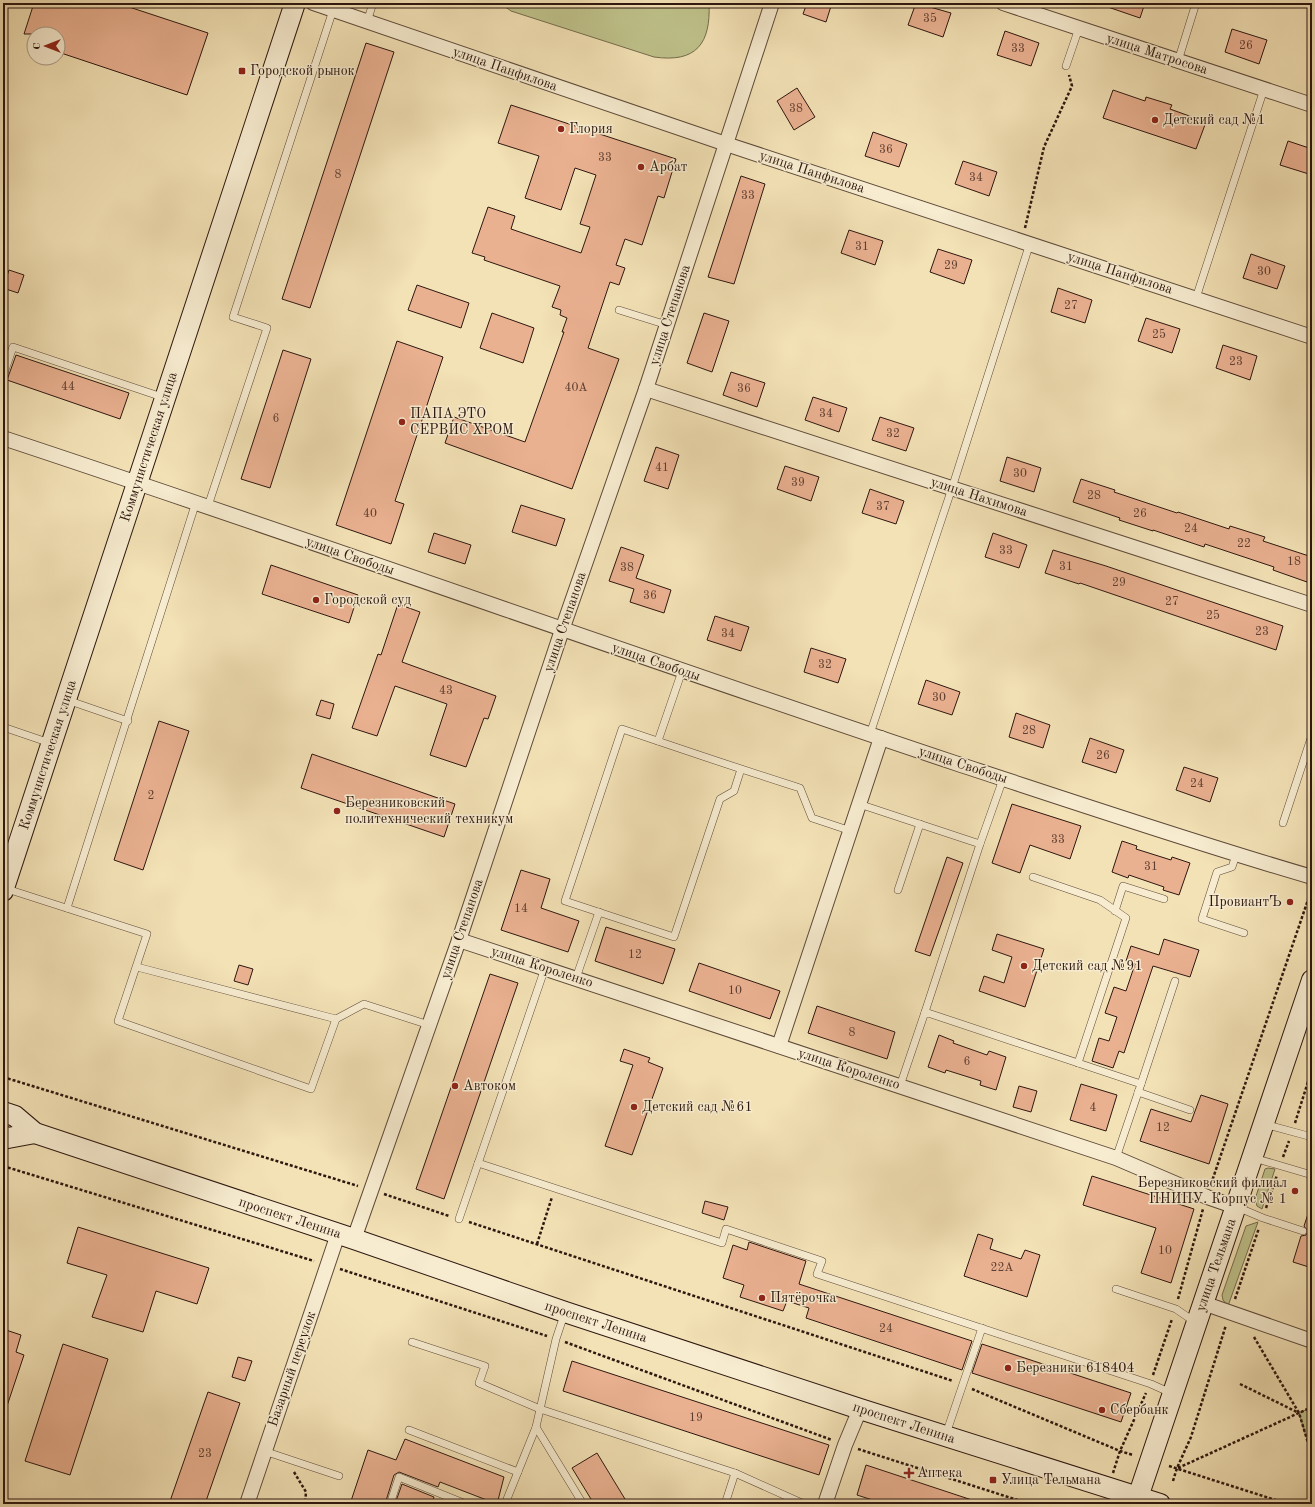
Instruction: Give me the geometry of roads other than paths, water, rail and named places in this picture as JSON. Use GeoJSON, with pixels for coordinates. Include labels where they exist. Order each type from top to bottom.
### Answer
{"type":"FeatureCollection","features":[{"type":"Feature","properties":{"kind":"main road","name":"Коммунистическая улица"},"geometry":{"type":"LineString","coordinates":[[4,889],[295,3]]}},
{"type":"Feature","properties":{"kind":"main road","name":"улица Тельмана"},"geometry":{"type":"LineString","coordinates":[[1137,1500],[1252,1157],[1310,990]]}},
{"type":"Feature","properties":{"kind":"main road","name":"проспект Ленина"},"geometry":{"type":"LineString","coordinates":[[3,1112],[15,1116],[35,1133],[346,1236],[565,1312],[1137,1500],[1160,1504]]}},
{"type":"Feature","properties":{"kind":"main road","name":"проспект Ленина"},"geometry":{"type":"LineString","coordinates":[[3,1136],[8,1138],[35,1133]]}},
{"type":"Feature","properties":{"kind":"street","name":"улица Панфилова"},"geometry":{"type":"LineString","coordinates":[[313,3],[726,144],[1312,337]]}},
{"type":"Feature","properties":{"kind":"street","name":"улица Степанова"},"geometry":{"type":"LineString","coordinates":[[346,1236],[372,1190],[459,940],[562,630],[646,389],[772,3]]}},
{"type":"Feature","properties":{"kind":"street","name":"улица Матросова"},"geometry":{"type":"LineString","coordinates":[[1003,3],[1312,105]]}},
{"type":"Feature","properties":{"kind":"street","name":"улица Нахимова"},"geometry":{"type":"LineString","coordinates":[[646,389],[1312,605]]}},
{"type":"Feature","properties":{"kind":"street","name":"улица Свободы"},"geometry":{"type":"LineString","coordinates":[[3,438],[202,504],[562,630],[875,736],[1236,855],[1312,878]]}},
{"type":"Feature","properties":{"kind":"street"},"geometry":{"type":"LineString","coordinates":[[779,1046],[860,804],[875,736]]}},
{"type":"Feature","properties":{"kind":"street","name":"улица Короленко"},"geometry":{"type":"LineString","coordinates":[[459,940],[1116,1158],[1206,1197],[1236,1207]]}},
{"type":"Feature","properties":{"kind":"street","name":"Базарный переулок"},"geometry":{"type":"LineString","coordinates":[[247,1504],[327,1265],[346,1236]]}},
{"type":"Feature","properties":{"kind":"street"},"geometry":{"type":"LineString","coordinates":[[1203,1303],[1312,1341]]}},
{"type":"Feature","properties":{"kind":"street"},"geometry":{"type":"LineString","coordinates":[[825,1504],[845,1445],[860,1409]]}},
{"type":"Feature","properties":{"kind":"lane"},"geometry":{"type":"LineString","coordinates":[[367,22],[373,3]]}},
{"type":"Feature","properties":{"kind":"lane"},"geometry":{"type":"LineString","coordinates":[[1178,61],[1196,3]]}},
{"type":"Feature","properties":{"kind":"lane"},"geometry":{"type":"LineString","coordinates":[[67,908],[128,721],[138,678],[267,328],[233,317],[333,10]]}},
{"type":"Feature","properties":{"kind":"lane"},"geometry":{"type":"LineString","coordinates":[[1066,66],[1079,28]]}},
{"type":"Feature","properties":{"kind":"lane"},"geometry":{"type":"LineString","coordinates":[[1196,298],[1264,89]]}},
{"type":"Feature","properties":{"kind":"lane"},"geometry":{"type":"LineString","coordinates":[[875,736],[1026,242]]}},
{"type":"Feature","properties":{"kind":"lane"},"geometry":{"type":"LineString","coordinates":[[619,310],[667,325]]}},
{"type":"Feature","properties":{"kind":"lane"},"geometry":{"type":"LineString","coordinates":[[3,376],[13,347],[165,398]]}},
{"type":"Feature","properties":{"kind":"lane"},"geometry":{"type":"LineString","coordinates":[[658,741],[682,671]]}},
{"type":"Feature","properties":{"kind":"lane"},"geometry":{"type":"LineString","coordinates":[[66,700],[128,721]]}},
{"type":"Feature","properties":{"kind":"lane"},"geometry":{"type":"LineString","coordinates":[[3,727],[51,744]]}},
{"type":"Feature","properties":{"kind":"lane"},"geometry":{"type":"LineString","coordinates":[[741,769],[734,792],[720,799],[674,937],[565,901],[622,729],[800,788],[812,818],[850,831]]}},
{"type":"Feature","properties":{"kind":"lane"},"geometry":{"type":"LineString","coordinates":[[1283,823],[1312,736]]}},
{"type":"Feature","properties":{"kind":"lane"},"geometry":{"type":"LineString","coordinates":[[900,1086],[1003,778]]}},
{"type":"Feature","properties":{"kind":"lane"},"geometry":{"type":"LineString","coordinates":[[860,804],[980,844]]}},
{"type":"Feature","properties":{"kind":"lane"},"geometry":{"type":"LineString","coordinates":[[898,890],[920,824]]}},
{"type":"Feature","properties":{"kind":"lane"},"geometry":{"type":"LineString","coordinates":[[1236,855],[1232,867],[1217,872],[1202,919],[1244,933]]}},
{"type":"Feature","properties":{"kind":"lane"},"geometry":{"type":"LineString","coordinates":[[1033,877],[1100,900],[1126,918],[1078,1063]]}},
{"type":"Feature","properties":{"kind":"lane"},"geometry":{"type":"LineString","coordinates":[[1115,911],[1123,886],[1164,899]]}},
{"type":"Feature","properties":{"kind":"lane"},"geometry":{"type":"LineString","coordinates":[[4,889],[147,934],[118,1021],[311,1089],[336,1019],[364,1004],[429,1025]]}},
{"type":"Feature","properties":{"kind":"lane"},"geometry":{"type":"LineString","coordinates":[[576,978],[599,912]]}},
{"type":"Feature","properties":{"kind":"lane"},"geometry":{"type":"LineString","coordinates":[[137,967],[336,1019]]}},
{"type":"Feature","properties":{"kind":"lane"},"geometry":{"type":"LineString","coordinates":[[459,1219],[545,968]]}},
{"type":"Feature","properties":{"kind":"lane"},"geometry":{"type":"LineString","coordinates":[[1116,1158],[1175,981]]}},
{"type":"Feature","properties":{"kind":"lane"},"geometry":{"type":"LineString","coordinates":[[925,1012],[1141,1084]]}},
{"type":"Feature","properties":{"kind":"lane"},"geometry":{"type":"LineString","coordinates":[[1138,1092],[1190,1110]]}},
{"type":"Feature","properties":{"kind":"lane"},"geometry":{"type":"LineString","coordinates":[[1264,1124],[1312,1137]]}},
{"type":"Feature","properties":{"kind":"lane"},"geometry":{"type":"LineString","coordinates":[[1252,1157],[1312,1175]]}},
{"type":"Feature","properties":{"kind":"lane"},"geometry":{"type":"LineString","coordinates":[[478,1163],[722,1243],[726,1229],[822,1261],[817,1274],[1151,1384],[1173,1394]]}},
{"type":"Feature","properties":{"kind":"lane"},"geometry":{"type":"LineString","coordinates":[[1236,1207],[1262,1218],[1303,1231]]}},
{"type":"Feature","properties":{"kind":"lane"},"geometry":{"type":"LineString","coordinates":[[1116,1289],[1176,1309],[1197,1324]]}},
{"type":"Feature","properties":{"kind":"lane"},"geometry":{"type":"LineString","coordinates":[[505,1504],[536,1427],[556,1339],[565,1312]]}},
{"type":"Feature","properties":{"kind":"lane"},"geometry":{"type":"LineString","coordinates":[[945,1437],[982,1328]]}},
{"type":"Feature","properties":{"kind":"lane"},"geometry":{"type":"LineString","coordinates":[[412,1342],[485,1366],[479,1383],[540,1409],[735,1474],[804,1504]]}},
{"type":"Feature","properties":{"kind":"lane"},"geometry":{"type":"LineString","coordinates":[[536,1427],[583,1504]]}},
{"type":"Feature","properties":{"kind":"lane"},"geometry":{"type":"LineString","coordinates":[[409,1430],[518,1472]]}},
{"type":"Feature","properties":{"kind":"lane"},"geometry":{"type":"LineString","coordinates":[[264,1451],[339,1476]]}},
{"type":"Feature","properties":{"kind":"lane"},"geometry":{"type":"LineString","coordinates":[[725,1504],[735,1474]]}},
{"type":"Feature","properties":{"kind":"lane"},"geometry":{"type":"LineString","coordinates":[[390,1504],[399,1477],[456,1502],[466,1504]]}},
{"type":"Feature","properties":{"kind":"place","name":"Городской рынок"},"geometry":{"type":"Point","coordinates":[242,71]}},
{"type":"Feature","properties":{"kind":"place","name":"Детский сад №1"},"geometry":{"type":"Point","coordinates":[1155,120]}},
{"type":"Feature","properties":{"kind":"place","name":"Глория"},"geometry":{"type":"Point","coordinates":[561,129]}},
{"type":"Feature","properties":{"kind":"place","name":"Арбат"},"geometry":{"type":"Point","coordinates":[641,167]}},
{"type":"Feature","properties":{"kind":"place","name":"ПАПА ЭТО СЕРВИС ХРОМ"},"geometry":{"type":"Point","coordinates":[402,422]}},
{"type":"Feature","properties":{"kind":"place","name":"Городской суд"},"geometry":{"type":"Point","coordinates":[316,600]}},
{"type":"Feature","properties":{"kind":"place","name":"Березниковский политехнический техникум"},"geometry":{"type":"Point","coordinates":[337,811]}},
{"type":"Feature","properties":{"kind":"place","name":"ПровиантЪ"},"geometry":{"type":"Point","coordinates":[1290,902]}},
{"type":"Feature","properties":{"kind":"place","name":"Детский сад №91"},"geometry":{"type":"Point","coordinates":[1024,966]}},
{"type":"Feature","properties":{"kind":"place","name":"Автоком"},"geometry":{"type":"Point","coordinates":[455,1086]}},
{"type":"Feature","properties":{"kind":"place","name":"Детский сад №61"},"geometry":{"type":"Point","coordinates":[634,1107]}},
{"type":"Feature","properties":{"kind":"place","name":"Березниковский филиал ПНИПУ. Корпус № 1"},"geometry":{"type":"Point","coordinates":[1295,1191]}},
{"type":"Feature","properties":{"kind":"place","name":"Пятёрочка"},"geometry":{"type":"Point","coordinates":[762,1298]}},
{"type":"Feature","properties":{"kind":"place","name":"Березники 618404"},"geometry":{"type":"Point","coordinates":[1008,1368]}},
{"type":"Feature","properties":{"kind":"place","name":"Сбербанк"},"geometry":{"type":"Point","coordinates":[1102,1410]}},
{"type":"Feature","properties":{"kind":"place","name":"Аптека"},"geometry":{"type":"Point","coordinates":[909,1473]}},
{"type":"Feature","properties":{"kind":"place","name":"Улица Тельмана"},"geometry":{"type":"Point","coordinates":[993,1480]}}]}
